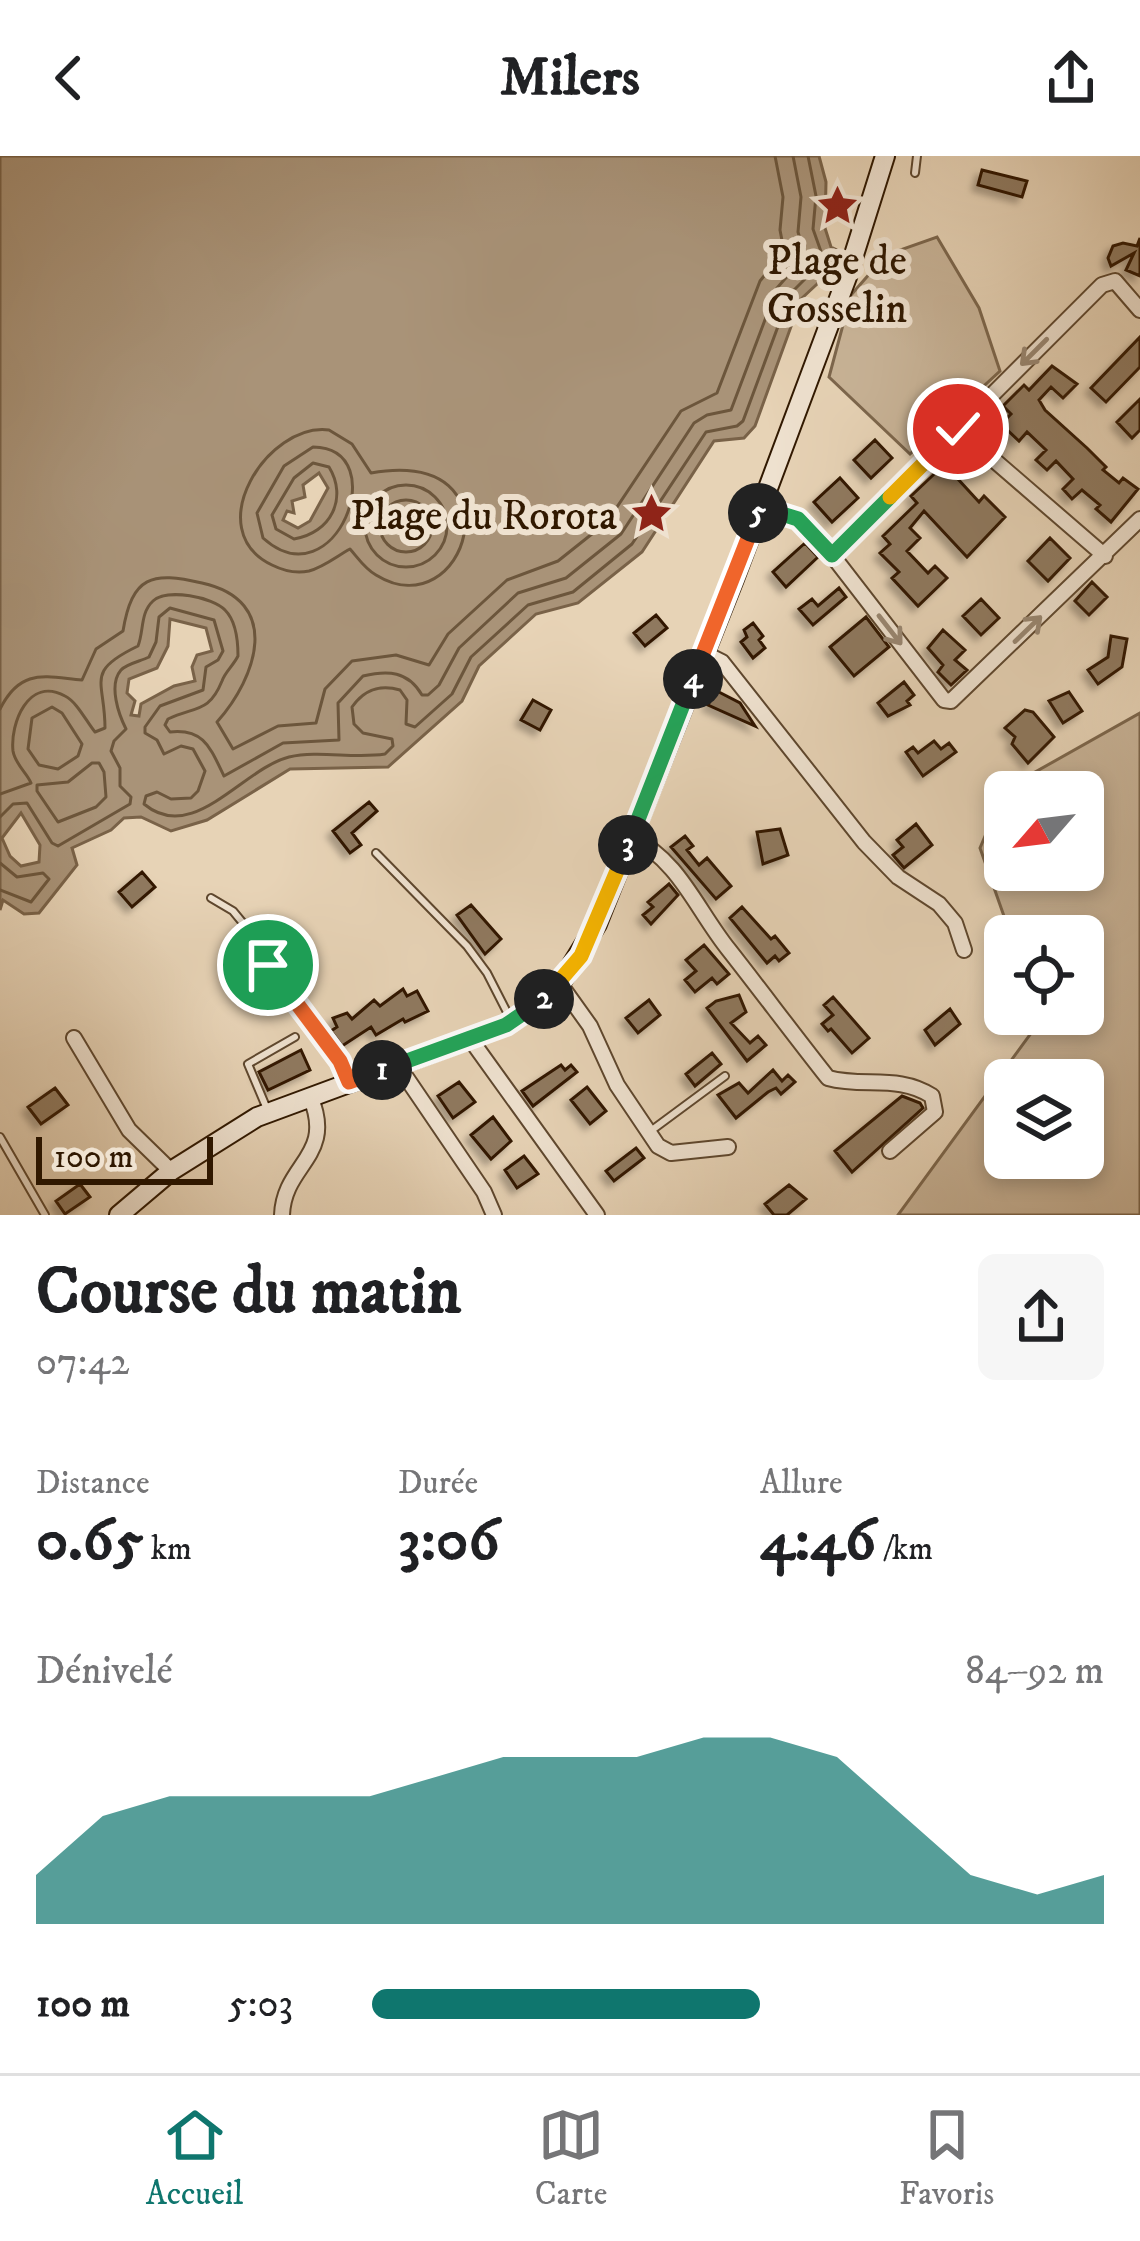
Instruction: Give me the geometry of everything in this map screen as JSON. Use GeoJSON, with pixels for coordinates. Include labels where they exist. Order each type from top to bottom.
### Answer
{"type":"FeatureCollection","features":[{"type":"Feature","properties":{"kind":"street"},"geometry":{"type":"LineString","coordinates":[[119,1215],[171,1171],[268,1112],[471,1040],[512,1021],[560,984],[597,924],[704,652],[847,277],[885,156]]}},
{"type":"Feature","properties":{"kind":"street"},"geometry":{"type":"LineString","coordinates":[[832,555],[1102,285],[1115,281],[1140,310]]}},
{"type":"Feature","properties":{"kind":"street"},"geometry":{"type":"LineString","coordinates":[[958,429],[1105,556]]}},
{"type":"Feature","properties":{"kind":"street"},"geometry":{"type":"LineString","coordinates":[[760,507],[798,519],[832,555],[944,700],[951,701],[1140,519]]}},
{"type":"Feature","properties":{"kind":"street"},"geometry":{"type":"LineString","coordinates":[[704,652],[722,662],[864,842],[898,877],[939,904],[955,923],[964,950]]}},
{"type":"Feature","properties":{"kind":"street"},"geometry":{"type":"LineString","coordinates":[[631,837],[654,848],[692,892],[728,949],[828,1078],[844,1083],[914,1084],[932,1096],[935,1112],[930,1120],[890,1151]]}},
{"type":"Feature","properties":{"kind":"street"},"geometry":{"type":"LineString","coordinates":[[560,984],[590,1027],[617,1084],[649,1132],[670,1153],[728,1147]]}},
{"type":"Feature","properties":{"kind":"street"},"geometry":{"type":"LineString","coordinates":[[74,1039],[129,1130],[171,1171]]}},
{"type":"Feature","properties":{"kind":"street"},"geometry":{"type":"LineString","coordinates":[[471,1040],[597,1215]]}},
{"type":"Feature","properties":{"kind":"street"},"geometry":{"type":"LineString","coordinates":[[398,1064],[484,1192],[494,1215]]}},
{"type":"Feature","properties":{"kind":"street"},"geometry":{"type":"LineString","coordinates":[[282,1215],[283,1198],[319,1134],[318,1114],[310,1096]]}},
{"type":"Feature","properties":{"kind":"lane"},"geometry":{"type":"LineString","coordinates":[[915,173],[916,156]]}},
{"type":"Feature","properties":{"kind":"lane"},"geometry":{"type":"LineString","coordinates":[[376,853],[467,946],[512,1021]]}},
{"type":"Feature","properties":{"kind":"lane"},"geometry":{"type":"LineString","coordinates":[[211,898],[233,911],[247,928],[268,965],[340,1061],[349,1082]]}},
{"type":"Feature","properties":{"kind":"lane"},"geometry":{"type":"LineString","coordinates":[[268,1112],[248,1064],[295,1037]]}},
{"type":"Feature","properties":{"kind":"lane"},"geometry":{"type":"LineString","coordinates":[[649,1132],[724,1076]]}},
{"type":"Feature","properties":{"kind":"lane"},"geometry":{"type":"LineString","coordinates":[[0,1137],[45,1215]]}},
{"type":"Feature","properties":{"kind":"shaded area"},"geometry":{"type":"Polygon","coordinates":[[[937,237],[979,308],[1000,371],[910,454],[829,377],[851,295],[886,255],[937,237]]]}},
{"type":"Feature","properties":{"kind":"shaded area"},"geometry":{"type":"Polygon","coordinates":[[[1140,713],[1140,1215],[898,1215],[984,1098],[984,1179],[1104,1179],[1104,1059],[1012,1059],[1030,1035],[1104,1035],[1104,915],[1004,915],[995,891],[1104,891],[1104,771],[1037,771],[1140,713]]]}},
{"type":"Feature","properties":{"kind":"water"},"geometry":{"type":"Polygon","coordinates":[[[0,156],[819,156],[826,182],[825,228],[831,247],[845,254],[840,273],[830,272],[801,299],[755,426],[744,438],[714,441],[642,552],[578,603],[536,614],[479,666],[462,701],[388,767],[290,769],[207,820],[171,831],[141,817],[124,818],[111,830],[72,848],[77,865],[39,913],[24,914],[3,900],[0,910],[0,156]],[[319,473],[303,485],[305,497],[292,501],[294,513],[287,511],[283,520],[298,528],[310,521],[328,488],[319,473]],[[170,619],[168,646],[157,668],[129,679],[127,693],[135,701],[131,715],[139,716],[141,704],[174,686],[195,681],[192,667],[197,655],[212,651],[206,628],[170,619]],[[21,813],[2,838],[21,866],[39,862],[40,845],[21,813]]]}},
{"type":"Feature","properties":{"kind":"building"},"geometry":{"type":"Polygon","coordinates":[[[982,170],[1027,181],[1022,197],[978,185],[982,170]]]}},
{"type":"Feature","properties":{"kind":"building"},"geometry":{"type":"Polygon","coordinates":[[[1140,238],[1140,276],[1126,270],[1134,253],[1111,266],[1108,258],[1113,246],[1137,246],[1140,238]]]}},
{"type":"Feature","properties":{"kind":"building"},"geometry":{"type":"Polygon","coordinates":[[[1140,337],[1140,367],[1106,402],[1091,388],[1140,337]]]}},
{"type":"Feature","properties":{"kind":"building"},"geometry":{"type":"Polygon","coordinates":[[[1052,366],[1077,384],[1063,398],[1051,387],[1039,400],[1045,410],[1106,467],[1103,470],[1119,483],[1123,478],[1138,489],[1111,522],[1082,490],[1072,499],[1063,489],[1073,479],[1056,461],[1047,470],[1036,460],[1046,450],[1027,432],[1019,441],[1001,424],[1011,414],[1003,406],[1024,385],[1029,390],[1052,366]]]}},
{"type":"Feature","properties":{"kind":"building"},"geometry":{"type":"Polygon","coordinates":[[[1140,399],[1140,430],[1132,438],[1117,422],[1140,399]]]}},
{"type":"Feature","properties":{"kind":"building"},"geometry":{"type":"Polygon","coordinates":[[[875,440],[892,458],[871,478],[854,460],[875,440]]]}},
{"type":"Feature","properties":{"kind":"building"},"geometry":{"type":"Polygon","coordinates":[[[949,460],[962,473],[957,478],[979,502],[984,496],[1005,517],[967,557],[924,511],[910,528],[920,538],[907,551],[928,573],[935,566],[947,578],[918,606],[892,578],[899,572],[880,553],[890,544],[883,536],[917,503],[911,496],[949,460]]]}},
{"type":"Feature","properties":{"kind":"building"},"geometry":{"type":"Polygon","coordinates":[[[840,478],[858,498],[832,522],[814,502],[840,478]]]}},
{"type":"Feature","properties":{"kind":"building"},"geometry":{"type":"Polygon","coordinates":[[[1050,538],[1070,558],[1048,581],[1028,561],[1050,538]]]}},
{"type":"Feature","properties":{"kind":"building"},"geometry":{"type":"Polygon","coordinates":[[[805,543],[818,557],[786,587],[773,572],[805,543]]]}},
{"type":"Feature","properties":{"kind":"building"},"geometry":{"type":"Polygon","coordinates":[[[1092,582],[1107,597],[1089,615],[1075,601],[1092,582]]]}},
{"type":"Feature","properties":{"kind":"building"},"geometry":{"type":"Polygon","coordinates":[[[839,588],[846,597],[813,625],[799,609],[812,599],[818,606],[839,588]]]}},
{"type":"Feature","properties":{"kind":"building"},"geometry":{"type":"Polygon","coordinates":[[[981,599],[999,618],[981,635],[963,616],[981,599]]]}},
{"type":"Feature","properties":{"kind":"building"},"geometry":{"type":"Polygon","coordinates":[[[656,615],[667,628],[645,646],[634,633],[656,615]]]}},
{"type":"Feature","properties":{"kind":"building"},"geometry":{"type":"Polygon","coordinates":[[[866,617],[889,647],[854,676],[830,647],[866,617]]]}},
{"type":"Feature","properties":{"kind":"building"},"geometry":{"type":"Polygon","coordinates":[[[753,623],[765,648],[753,658],[741,642],[747,637],[744,630],[753,623]]]}},
{"type":"Feature","properties":{"kind":"building"},"geometry":{"type":"Polygon","coordinates":[[[943,630],[965,650],[955,660],[967,670],[951,685],[938,672],[943,665],[928,648],[943,630]]]}},
{"type":"Feature","properties":{"kind":"building"},"geometry":{"type":"Polygon","coordinates":[[[1111,636],[1127,639],[1122,667],[1098,684],[1088,670],[1108,657],[1111,636]]]}},
{"type":"Feature","properties":{"kind":"building"},"geometry":{"type":"Polygon","coordinates":[[[904,682],[914,695],[907,701],[910,705],[888,716],[878,703],[904,682]]]}},
{"type":"Feature","properties":{"kind":"building"},"geometry":{"type":"Polygon","coordinates":[[[715,690],[740,703],[755,726],[708,705],[715,690]]]}},
{"type":"Feature","properties":{"kind":"building"},"geometry":{"type":"Polygon","coordinates":[[[1069,692],[1082,711],[1063,723],[1049,701],[1069,692]]]}},
{"type":"Feature","properties":{"kind":"building"},"geometry":{"type":"Polygon","coordinates":[[[533,700],[551,710],[540,730],[521,720],[533,700]]]}},
{"type":"Feature","properties":{"kind":"building"},"geometry":{"type":"Polygon","coordinates":[[[1025,710],[1033,712],[1054,737],[1028,763],[1005,728],[1025,710]]]}},
{"type":"Feature","properties":{"kind":"building"},"geometry":{"type":"Polygon","coordinates":[[[934,741],[941,749],[949,743],[956,752],[923,776],[906,752],[913,747],[918,753],[934,741]]]}},
{"type":"Feature","properties":{"kind":"building"},"geometry":{"type":"Polygon","coordinates":[[[369,802],[377,811],[352,833],[361,845],[350,853],[333,831],[369,802]]]}},
{"type":"Feature","properties":{"kind":"building"},"geometry":{"type":"Polygon","coordinates":[[[916,824],[932,845],[904,868],[893,855],[903,847],[897,840],[916,824]]]}},
{"type":"Feature","properties":{"kind":"building"},"geometry":{"type":"Polygon","coordinates":[[[780,829],[788,855],[763,864],[757,832],[780,829]]]}},
{"type":"Feature","properties":{"kind":"building"},"geometry":{"type":"Polygon","coordinates":[[[685,836],[693,846],[687,850],[699,865],[707,858],[731,886],[716,899],[671,847],[685,836]]]}},
{"type":"Feature","properties":{"kind":"building"},"geometry":{"type":"Polygon","coordinates":[[[142,872],[155,887],[132,907],[119,892],[142,872]]]}},
{"type":"Feature","properties":{"kind":"building"},"geometry":{"type":"Polygon","coordinates":[[[669,884],[678,895],[651,924],[643,915],[653,907],[648,902],[669,884]]]}},
{"type":"Feature","properties":{"kind":"building"},"geometry":{"type":"Polygon","coordinates":[[[471,905],[501,939],[485,954],[457,915],[471,905]]]}},
{"type":"Feature","properties":{"kind":"building"},"geometry":{"type":"Polygon","coordinates":[[[742,907],[789,953],[767,963],[730,918],[742,907]]]}},
{"type":"Feature","properties":{"kind":"building"},"geometry":{"type":"Polygon","coordinates":[[[704,945],[729,974],[717,984],[712,978],[695,992],[685,980],[696,971],[686,960],[704,945]]]}},
{"type":"Feature","properties":{"kind":"building"},"geometry":{"type":"Polygon","coordinates":[[[403,989],[407,996],[417,991],[428,1011],[376,1035],[371,1027],[342,1046],[331,1031],[337,1027],[333,1018],[347,1013],[352,1019],[374,1000],[380,1006],[403,989]]]}},
{"type":"Feature","properties":{"kind":"building"},"geometry":{"type":"Polygon","coordinates":[[[739,995],[746,1012],[731,1023],[750,1043],[758,1036],[766,1045],[747,1061],[707,1008],[739,995]]]}},
{"type":"Feature","properties":{"kind":"building"},"geometry":{"type":"Polygon","coordinates":[[[833,997],[869,1038],[852,1053],[822,1024],[833,1015],[824,1005],[833,997]]]}},
{"type":"Feature","properties":{"kind":"building"},"geometry":{"type":"Polygon","coordinates":[[[649,1000],[660,1015],[638,1033],[626,1018],[649,1000]]]}},
{"type":"Feature","properties":{"kind":"building"},"geometry":{"type":"Polygon","coordinates":[[[950,1009],[960,1024],[935,1045],[925,1030],[950,1009]]]}},
{"type":"Feature","properties":{"kind":"building"},"geometry":{"type":"Polygon","coordinates":[[[301,1050],[310,1070],[268,1090],[259,1072],[301,1050]]]}},
{"type":"Feature","properties":{"kind":"building"},"geometry":{"type":"Polygon","coordinates":[[[712,1053],[721,1064],[695,1086],[686,1074],[712,1053]]]}},
{"type":"Feature","properties":{"kind":"building"},"geometry":{"type":"Polygon","coordinates":[[[561,1065],[565,1070],[571,1065],[577,1072],[533,1106],[522,1091],[561,1065]]]}},
{"type":"Feature","properties":{"kind":"building"},"geometry":{"type":"Polygon","coordinates":[[[773,1070],[782,1081],[788,1075],[795,1082],[781,1094],[776,1088],[768,1092],[736,1118],[718,1095],[739,1083],[748,1093],[773,1070]]]}},
{"type":"Feature","properties":{"kind":"building"},"geometry":{"type":"Polygon","coordinates":[[[459,1082],[475,1102],[453,1118],[438,1096],[459,1082]]]}},
{"type":"Feature","properties":{"kind":"building"},"geometry":{"type":"Polygon","coordinates":[[[587,1087],[606,1111],[590,1124],[571,1100],[587,1087]]]}},
{"type":"Feature","properties":{"kind":"building"},"geometry":{"type":"Polygon","coordinates":[[[55,1088],[68,1105],[41,1124],[28,1107],[55,1088]]]}},
{"type":"Feature","properties":{"kind":"building"},"geometry":{"type":"Polygon","coordinates":[[[902,1096],[923,1108],[852,1172],[835,1151],[902,1096]]]}},
{"type":"Feature","properties":{"kind":"building"},"geometry":{"type":"Polygon","coordinates":[[[493,1117],[511,1141],[491,1159],[471,1135],[493,1117]]]}},
{"type":"Feature","properties":{"kind":"building"},"geometry":{"type":"Polygon","coordinates":[[[636,1148],[644,1158],[614,1181],[606,1171],[636,1148]]]}},
{"type":"Feature","properties":{"kind":"building"},"geometry":{"type":"Polygon","coordinates":[[[524,1156],[538,1174],[517,1188],[505,1170],[524,1156]]]}},
{"type":"Feature","properties":{"kind":"building"},"geometry":{"type":"Polygon","coordinates":[[[80,1184],[90,1197],[65,1214],[56,1201],[80,1184]]]}},
{"type":"Feature","properties":{"kind":"building"},"geometry":{"type":"Polygon","coordinates":[[[789,1185],[806,1199],[787,1215],[774,1215],[765,1204],[789,1185]]]}},
{"type":"Feature","properties":{"kind":"place","name":"Plage de Gosselin"},"geometry":{"type":"Point","coordinates":[837,205]}},
{"type":"Feature","properties":{"kind":"place","name":"Plage du Rorota"},"geometry":{"type":"Point","coordinates":[651,514]}},
{"type":"Feature","properties":{"kind":"route"},"geometry":{"type":"LineString","coordinates":[[268,965],[340,1061],[349,1082],[471,1040],[537,1005],[581,956],[597,924],[760,507],[798,519],[832,555],[958,429]]}}]}
